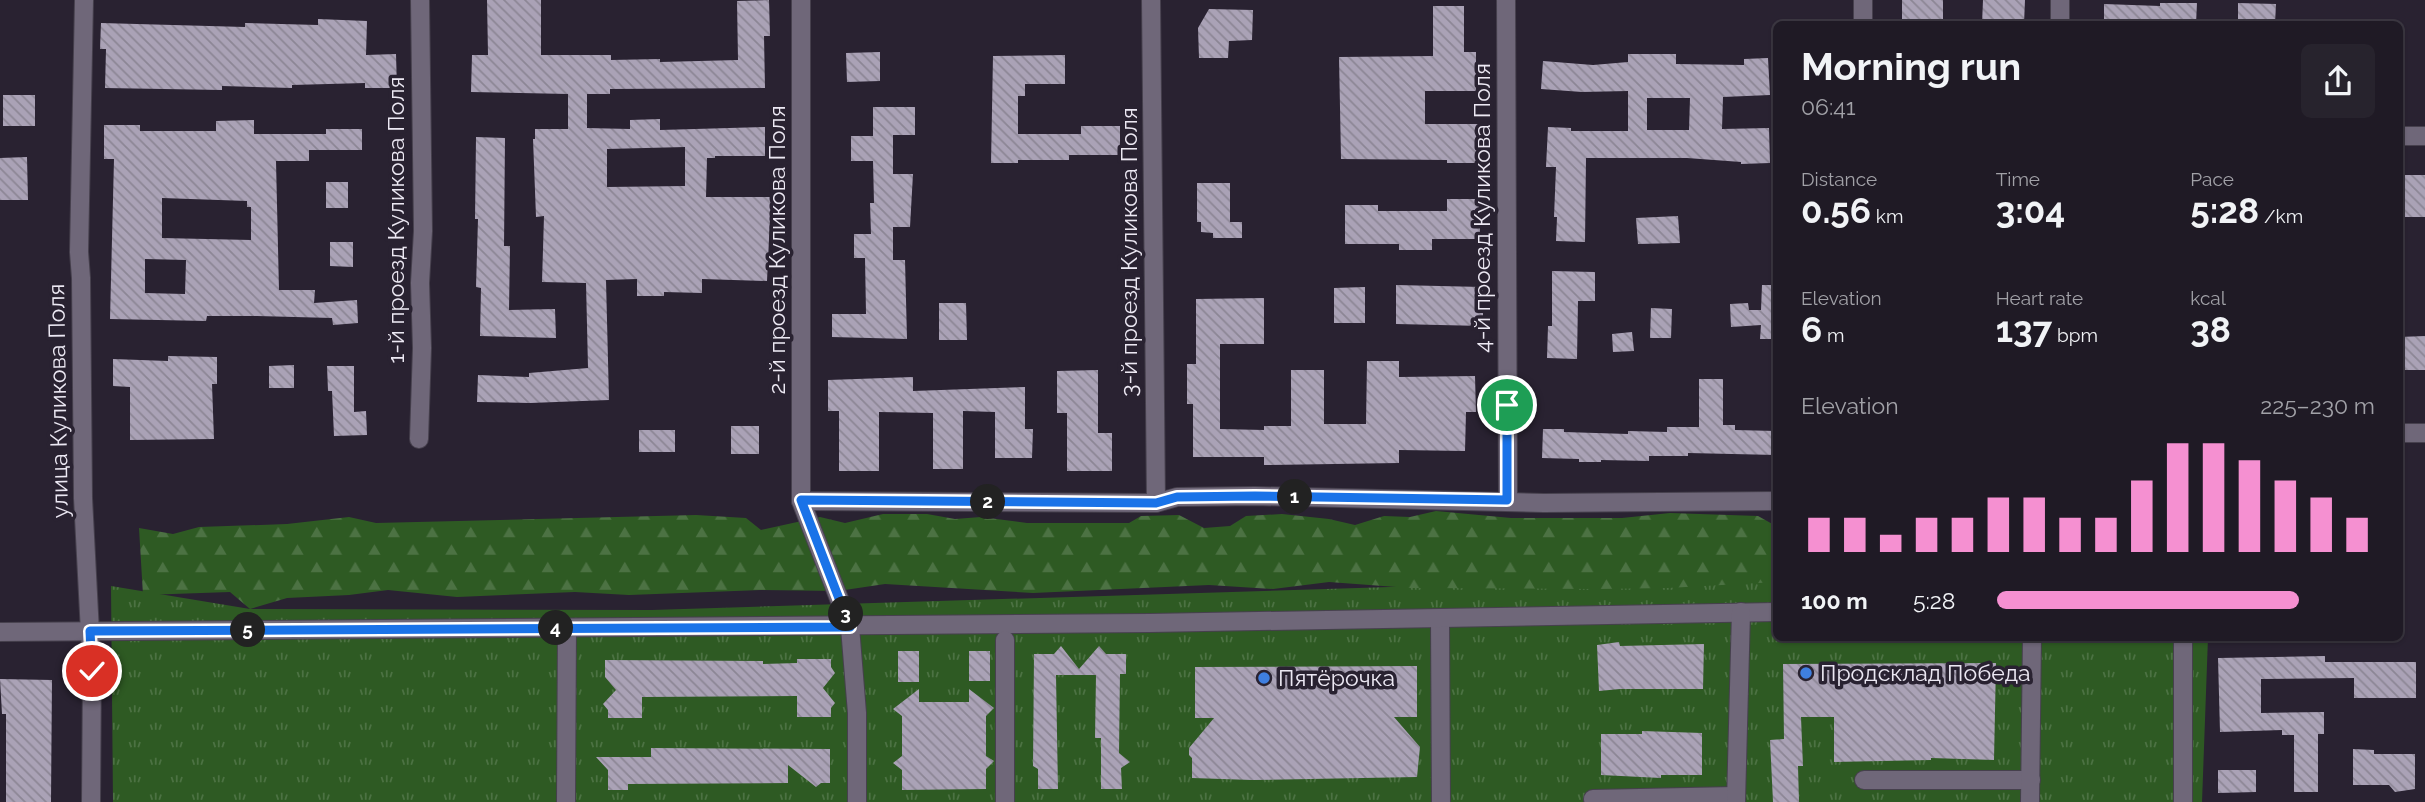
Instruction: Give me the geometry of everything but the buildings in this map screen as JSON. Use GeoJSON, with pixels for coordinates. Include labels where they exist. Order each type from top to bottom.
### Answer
{"type":"FeatureCollection","features":[{"type":"Feature","properties":{"kind":"street","name":"улица Куликова Поля"},"geometry":{"type":"LineString","coordinates":[[84,0],[79,252],[83,498],[92,671],[90,802]]}},
{"type":"Feature","properties":{"kind":"street","name":"1-й проезд Куликова Поля"},"geometry":{"type":"LineString","coordinates":[[419,439],[422,348],[420,283],[424,231],[420,0]]}},
{"type":"Feature","properties":{"kind":"street","name":"2-й проезд Куликова Поля"},"geometry":{"type":"LineString","coordinates":[[801,0],[801,500]]}},
{"type":"Feature","properties":{"kind":"street","name":"3-й проезд Куликова Поля"},"geometry":{"type":"LineString","coordinates":[[1151,0],[1156,503]]}},
{"type":"Feature","properties":{"kind":"street","name":"4-й проезд Куликова Поля"},"geometry":{"type":"LineString","coordinates":[[1506,0],[1507,500]]}},
{"type":"Feature","properties":{"kind":"street"},"geometry":{"type":"LineString","coordinates":[[1863,0],[1863,21]]}},
{"type":"Feature","properties":{"kind":"street"},"geometry":{"type":"LineString","coordinates":[[2060,0],[2060,21]]}},
{"type":"Feature","properties":{"kind":"street"},"geometry":{"type":"LineString","coordinates":[[2403,135],[2425,135]]}},
{"type":"Feature","properties":{"kind":"street"},"geometry":{"type":"LineString","coordinates":[[2403,433],[2425,433]]}},
{"type":"Feature","properties":{"kind":"street"},"geometry":{"type":"LineString","coordinates":[[857,802],[857,713],[850,627],[801,500],[1156,503],[1177,497],[1255,496],[1507,500],[1544,503],[1773,501]]}},
{"type":"Feature","properties":{"kind":"street"},"geometry":{"type":"LineString","coordinates":[[0,632],[850,627],[1440,619],[1773,611]]}},
{"type":"Feature","properties":{"kind":"street"},"geometry":{"type":"LineString","coordinates":[[1593,799],[1735,799],[1741,612]]}},
{"type":"Feature","properties":{"kind":"street"},"geometry":{"type":"LineString","coordinates":[[1440,619],[1441,802]]}},
{"type":"Feature","properties":{"kind":"street"},"geometry":{"type":"LineString","coordinates":[[566,628],[566,802]]}},
{"type":"Feature","properties":{"kind":"street"},"geometry":{"type":"LineString","coordinates":[[1005,640],[1005,802]]}},
{"type":"Feature","properties":{"kind":"street"},"geometry":{"type":"LineString","coordinates":[[2030,802],[2032,641]]}},
{"type":"Feature","properties":{"kind":"street"},"geometry":{"type":"LineString","coordinates":[[2183,641],[2183,802]]}},
{"type":"Feature","properties":{"kind":"street"},"geometry":{"type":"LineString","coordinates":[[1864,780],[2031,780]]}},
{"type":"Feature","properties":{"kind":"green space"},"geometry":{"type":"Polygon","coordinates":[[[1436,511],[1511,518],[1622,518],[1670,513],[1758,516],[1773,524],[1773,582],[1596,589],[1410,588],[1329,582],[1273,589],[1209,585],[1033,593],[885,584],[838,591],[761,590],[629,595],[575,592],[457,597],[388,590],[287,598],[250,609],[230,592],[143,595],[139,528],[173,534],[199,527],[287,524],[349,517],[376,523],[696,515],[746,518],[761,530],[820,517],[845,523],[883,514],[927,514],[955,519],[981,517],[1027,523],[1129,523],[1141,516],[1179,515],[1204,528],[1230,526],[1246,516],[1282,514],[1355,525],[1384,516],[1410,517],[1436,511]]]}},
{"type":"Feature","properties":{"kind":"green space"},"geometry":{"type":"Polygon","coordinates":[[[1773,575],[1773,641],[2208,641],[2202,802],[113,802],[111,586],[250,609],[652,610],[1773,575]]]}},
{"type":"Feature","properties":{"kind":"place","name":"Продсклад Победа"},"geometry":{"type":"Point","coordinates":[1806,673]}},
{"type":"Feature","properties":{"kind":"place","name":"Пятёрочка"},"geometry":{"type":"Point","coordinates":[1264,678]}},
{"type":"Feature","properties":{"kind":"route"},"geometry":{"type":"LineString","coordinates":[[92,671],[90,631],[850,627],[801,500],[1156,503],[1177,497],[1255,496],[1507,500],[1507,405]]}}]}
